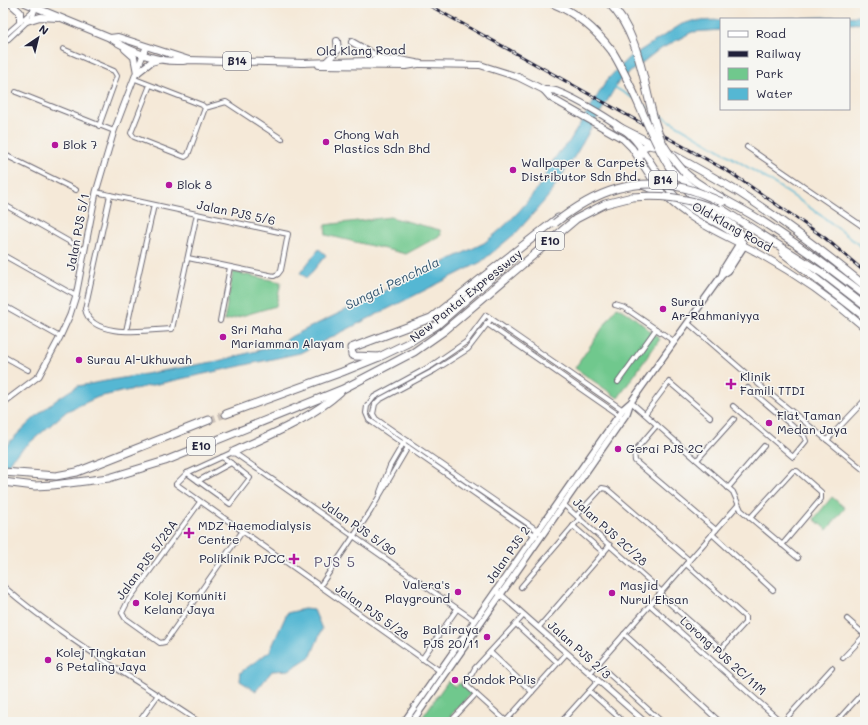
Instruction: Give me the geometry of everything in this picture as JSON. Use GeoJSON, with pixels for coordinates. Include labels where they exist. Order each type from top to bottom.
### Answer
{"type":"FeatureCollection","features":[{"type":"Feature","properties":{"kind":"highway"},"geometry":{"type":"LineString","coordinates":[[552,3],[562,7],[585,22],[600,36],[612,51],[624,71],[650,131],[670,168],[698,202],[734,226],[741,234],[741,243]]}},
{"type":"Feature","properties":{"kind":"highway"},"geometry":{"type":"LineString","coordinates":[[610,3],[629,33],[638,55],[646,94],[660,137],[685,173],[700,186],[752,214],[783,235],[865,295]]}},
{"type":"Feature","properties":{"kind":"highway"},"geometry":{"type":"LineString","coordinates":[[617,126],[742,194],[824,252],[865,286]]}},
{"type":"Feature","properties":{"kind":"highway"},"geometry":{"type":"LineString","coordinates":[[639,158],[641,148],[649,145],[661,149]]}},
{"type":"Feature","properties":{"kind":"highway"},"geometry":{"type":"LineString","coordinates":[[670,168],[701,196],[822,273],[865,306]]}},
{"type":"Feature","properties":{"kind":"highway"},"geometry":{"type":"LineString","coordinates":[[379,357],[355,356],[351,351],[351,348],[431,318],[568,210],[584,200],[605,190],[628,184],[639,185],[661,192]]}},
{"type":"Feature","properties":{"kind":"highway","name":"New Pantai Expressway"},"geometry":{"type":"LineString","coordinates":[[226,414],[379,357],[408,343],[436,325],[555,223],[586,200],[603,192],[648,184],[688,189],[722,202],[777,237],[865,301]]}},
{"type":"Feature","properties":{"kind":"highway","name":"New Pantai Expressway"},"geometry":{"type":"LineString","coordinates":[[3,482],[35,486],[109,478],[165,461],[343,389],[414,352],[477,303],[576,219],[605,204],[632,197],[657,195],[673,196],[710,206],[775,247],[865,317]]}},
{"type":"Feature","properties":{"kind":"highway"},"geometry":{"type":"LineString","coordinates":[[233,452],[275,433],[329,402],[343,389]]}},
{"type":"Feature","properties":{"kind":"highway","name":"E10"},"geometry":{"type":"LineString","coordinates":[[3,472],[56,476],[77,472],[209,420]]}},
{"type":"Feature","properties":{"kind":"main road"},"geometry":{"type":"LineString","coordinates":[[10,3],[20,12],[20,21]]}},
{"type":"Feature","properties":{"kind":"main road","name":"Old Klang Road"},"geometry":{"type":"LineString","coordinates":[[25,3],[110,38],[122,47],[164,59],[181,61],[301,63],[326,65],[480,65],[518,77],[544,90],[555,91],[582,104],[602,116],[632,138],[641,148],[671,192],[684,204],[741,243],[811,285],[865,328]]}},
{"type":"Feature","properties":{"kind":"main road"},"geometry":{"type":"LineString","coordinates":[[27,21],[40,17],[63,18]]}},
{"type":"Feature","properties":{"kind":"main road","name":"Old Klang Road"},"geometry":{"type":"LineString","coordinates":[[110,38],[118,37],[189,60]]}},
{"type":"Feature","properties":{"kind":"main road"},"geometry":{"type":"LineString","coordinates":[[327,61],[338,50],[337,41]]}},
{"type":"Feature","properties":{"kind":"main road"},"geometry":{"type":"LineString","coordinates":[[352,42],[384,60]]}},
{"type":"Feature","properties":{"kind":"main road"},"geometry":{"type":"LineString","coordinates":[[122,47],[134,57],[136,76]]}},
{"type":"Feature","properties":{"kind":"main road"},"geometry":{"type":"LineString","coordinates":[[136,76],[151,62],[164,59]]}},
{"type":"Feature","properties":{"kind":"main road","name":"Old Klang Road"},"geometry":{"type":"LineString","coordinates":[[301,63],[327,61],[406,60],[421,64]]}},
{"type":"Feature","properties":{"kind":"main road","name":"Old Klang Road"},"geometry":{"type":"LineString","coordinates":[[544,90],[551,98],[622,139],[632,148],[661,192],[679,210],[697,222],[741,243]]}},
{"type":"Feature","properties":{"kind":"main road","name":"Jalan PJS 2"},"geometry":{"type":"LineString","coordinates":[[539,534],[563,504],[631,402],[722,275],[724,268],[741,243]]}},
{"type":"Feature","properties":{"kind":"main road","name":"Jalan PJS 2"},"geometry":{"type":"LineString","coordinates":[[404,722],[498,592],[623,414]]}},
{"type":"Feature","properties":{"kind":"main road"},"geometry":{"type":"LineString","coordinates":[[412,722],[498,592]]}},
{"type":"Feature","properties":{"kind":"street"},"geometry":{"type":"LineString","coordinates":[[3,37],[36,7]]}},
{"type":"Feature","properties":{"kind":"street"},"geometry":{"type":"LineString","coordinates":[[3,44],[33,16],[36,7]]}},
{"type":"Feature","properties":{"kind":"street","name":"Jalan PJS 5/1"},"geometry":{"type":"LineString","coordinates":[[3,403],[39,376],[60,337],[76,296],[96,192],[114,131],[146,47]]}},
{"type":"Feature","properties":{"kind":"street"},"geometry":{"type":"LineString","coordinates":[[63,49],[114,71],[117,76],[100,126]]}},
{"type":"Feature","properties":{"kind":"street"},"geometry":{"type":"LineString","coordinates":[[136,76],[150,85],[202,105],[205,108]]}},
{"type":"Feature","properties":{"kind":"street"},"geometry":{"type":"LineString","coordinates":[[150,85],[131,133],[134,137],[185,156],[188,155],[205,108]]}},
{"type":"Feature","properties":{"kind":"street"},"geometry":{"type":"LineString","coordinates":[[16,92],[114,131]]}},
{"type":"Feature","properties":{"kind":"street"},"geometry":{"type":"LineString","coordinates":[[205,108],[226,102],[282,139]]}},
{"type":"Feature","properties":{"kind":"street"},"geometry":{"type":"LineString","coordinates":[[747,147],[865,228]]}},
{"type":"Feature","properties":{"kind":"street"},"geometry":{"type":"LineString","coordinates":[[3,154],[76,190]]}},
{"type":"Feature","properties":{"kind":"street","name":"Jalan PJS 5/6"},"geometry":{"type":"LineString","coordinates":[[96,192],[288,234],[281,270],[274,276],[188,258]]}},
{"type":"Feature","properties":{"kind":"street"},"geometry":{"type":"LineString","coordinates":[[110,195],[85,309],[87,316],[98,325],[116,331],[172,329],[197,214]]}},
{"type":"Feature","properties":{"kind":"street"},"geometry":{"type":"LineString","coordinates":[[3,204],[84,250]]}},
{"type":"Feature","properties":{"kind":"street"},"geometry":{"type":"LineString","coordinates":[[126,331],[154,205]]}},
{"type":"Feature","properties":{"kind":"street"},"geometry":{"type":"LineString","coordinates":[[3,255],[76,296]]}},
{"type":"Feature","properties":{"kind":"street"},"geometry":{"type":"LineString","coordinates":[[220,321],[230,267]]}},
{"type":"Feature","properties":{"kind":"street"},"geometry":{"type":"LineString","coordinates":[[3,305],[60,337]]}},
{"type":"Feature","properties":{"kind":"street"},"geometry":{"type":"LineString","coordinates":[[615,305],[625,308],[675,342]]}},
{"type":"Feature","properties":{"kind":"street"},"geometry":{"type":"LineString","coordinates":[[539,534],[468,489],[369,420],[366,413],[367,406],[374,396],[431,366],[466,342],[486,315],[623,414]]}},
{"type":"Feature","properties":{"kind":"street"},"geometry":{"type":"LineString","coordinates":[[490,318],[468,349],[435,370],[375,404],[373,414],[376,419],[472,485],[539,534]]}},
{"type":"Feature","properties":{"kind":"street"},"geometry":{"type":"LineString","coordinates":[[482,320],[623,414]]}},
{"type":"Feature","properties":{"kind":"street"},"geometry":{"type":"LineString","coordinates":[[688,323],[763,388],[865,471]]}},
{"type":"Feature","properties":{"kind":"street"},"geometry":{"type":"LineString","coordinates":[[618,382],[656,329]]}},
{"type":"Feature","properties":{"kind":"street"},"geometry":{"type":"LineString","coordinates":[[3,356],[28,370]]}},
{"type":"Feature","properties":{"kind":"street"},"geometry":{"type":"LineString","coordinates":[[645,414],[669,382],[710,417]]}},
{"type":"Feature","properties":{"kind":"street"},"geometry":{"type":"LineString","coordinates":[[733,406],[793,457],[806,441],[804,436],[748,388]]}},
{"type":"Feature","properties":{"kind":"street"},"geometry":{"type":"LineString","coordinates":[[827,440],[865,400]]}},
{"type":"Feature","properties":{"kind":"street"},"geometry":{"type":"LineString","coordinates":[[631,402],[728,488],[737,498],[738,505],[750,518],[798,558]]}},
{"type":"Feature","properties":{"kind":"street"},"geometry":{"type":"LineString","coordinates":[[697,460],[734,419]]}},
{"type":"Feature","properties":{"kind":"street"},"geometry":{"type":"LineString","coordinates":[[657,425],[634,452],[635,461],[716,530]]}},
{"type":"Feature","properties":{"kind":"street"},"geometry":{"type":"LineString","coordinates":[[320,586],[370,512],[390,466],[405,439]]}},
{"type":"Feature","properties":{"kind":"street"},"geometry":{"type":"LineString","coordinates":[[380,492],[411,443]]}},
{"type":"Feature","properties":{"kind":"street"},"geometry":{"type":"LineString","coordinates":[[728,488],[764,446]]}},
{"type":"Feature","properties":{"kind":"street"},"geometry":{"type":"LineString","coordinates":[[222,457],[250,478],[230,504],[187,473],[222,457],[233,452]]}},
{"type":"Feature","properties":{"kind":"street","name":"Jalan PJS 5/30"},"geometry":{"type":"LineString","coordinates":[[233,452],[475,622]]}},
{"type":"Feature","properties":{"kind":"street"},"geometry":{"type":"LineString","coordinates":[[198,481],[232,463]]}},
{"type":"Feature","properties":{"kind":"street"},"geometry":{"type":"LineString","coordinates":[[750,518],[793,471],[798,471],[821,492],[821,498],[782,545]]}},
{"type":"Feature","properties":{"kind":"street","name":"Jalan PJS 5/28"},"geometry":{"type":"LineString","coordinates":[[187,473],[176,484],[440,672]]}},
{"type":"Feature","properties":{"kind":"street"},"geometry":{"type":"LineString","coordinates":[[521,587],[573,526],[578,517],[602,488],[607,489],[689,560]]}},
{"type":"Feature","properties":{"kind":"street","name":"Jalan PJS 5/28A"},"geometry":{"type":"LineString","coordinates":[[200,502],[128,602],[122,613],[125,618],[160,643],[165,642],[168,638],[242,532]]}},
{"type":"Feature","properties":{"kind":"street","name":"Jalan PJS 2C/28"},"geometry":{"type":"LineString","coordinates":[[563,504],[610,545],[718,646],[722,648],[744,623],[745,617],[686,564]]}},
{"type":"Feature","properties":{"kind":"street"},"geometry":{"type":"LineString","coordinates":[[590,673],[738,505]]}},
{"type":"Feature","properties":{"kind":"street"},"geometry":{"type":"LineString","coordinates":[[573,526],[604,553]]}},
{"type":"Feature","properties":{"kind":"street"},"geometry":{"type":"LineString","coordinates":[[712,534],[773,590]]}},
{"type":"Feature","properties":{"kind":"street"},"geometry":{"type":"LineString","coordinates":[[539,627],[610,545]]}},
{"type":"Feature","properties":{"kind":"street"},"geometry":{"type":"LineString","coordinates":[[3,587],[58,629],[136,683],[158,695],[199,722]]}},
{"type":"Feature","properties":{"kind":"street","name":"Jalan PJS 2/3"},"geometry":{"type":"LineString","coordinates":[[498,592],[645,722]]}},
{"type":"Feature","properties":{"kind":"street","name":"Lorong PJS 2C/11M"},"geometry":{"type":"LineString","coordinates":[[650,605],[778,719],[784,722]]}},
{"type":"Feature","properties":{"kind":"street"},"geometry":{"type":"LineString","coordinates":[[422,659],[457,609]]}},
{"type":"Feature","properties":{"kind":"street"},"geometry":{"type":"LineString","coordinates":[[524,615],[490,652],[470,676],[467,683],[468,686],[505,722],[567,653]]}},
{"type":"Feature","properties":{"kind":"street"},"geometry":{"type":"LineString","coordinates":[[843,658],[865,635],[847,619]]}},
{"type":"Feature","properties":{"kind":"street"},"geometry":{"type":"LineString","coordinates":[[516,624],[558,663]]}},
{"type":"Feature","properties":{"kind":"street"},"geometry":{"type":"LineString","coordinates":[[624,634],[720,722]]}},
{"type":"Feature","properties":{"kind":"street"},"geometry":{"type":"LineString","coordinates":[[490,652],[532,692]]}},
{"type":"Feature","properties":{"kind":"street"},"geometry":{"type":"LineString","coordinates":[[598,664],[662,722]]}},
{"type":"Feature","properties":{"kind":"street"},"geometry":{"type":"LineString","coordinates":[[784,722],[832,668]]}},
{"type":"Feature","properties":{"kind":"street"},"geometry":{"type":"LineString","coordinates":[[563,721],[598,681]]}},
{"type":"Feature","properties":{"kind":"street"},"geometry":{"type":"LineString","coordinates":[[836,722],[865,690]]}},
{"type":"Feature","properties":{"kind":"street"},"geometry":{"type":"LineString","coordinates":[[589,691],[624,722]]}},
{"type":"Feature","properties":{"kind":"street"},"geometry":{"type":"LineString","coordinates":[[450,722],[476,694]]}},
{"type":"Feature","properties":{"kind":"street"},"geometry":{"type":"LineString","coordinates":[[139,722],[158,695]]}},
{"type":"Feature","properties":{"kind":"green space"},"geometry":{"type":"Polygon","coordinates":[[[390,217],[440,230],[441,235],[406,254],[326,235],[325,225],[390,217]]]}},
{"type":"Feature","properties":{"kind":"green space"},"geometry":{"type":"Polygon","coordinates":[[[233,272],[281,282],[276,306],[224,321],[233,272]]]}},
{"type":"Feature","properties":{"kind":"green space"},"geometry":{"type":"Polygon","coordinates":[[[617,307],[631,315],[660,339],[618,398],[575,368],[617,307]]]}},
{"type":"Feature","properties":{"kind":"green space"},"geometry":{"type":"Polygon","coordinates":[[[832,497],[845,508],[827,530],[814,519],[832,497]]]}},
{"type":"Feature","properties":{"kind":"green space"},"geometry":{"type":"Polygon","coordinates":[[[448,681],[455,687],[460,683],[471,693],[445,722],[419,722],[448,681]]]}},
{"type":"Feature","properties":{"kind":"water"},"geometry":{"type":"Polygon","coordinates":[[[865,16],[865,23],[850,24],[850,18],[789,18],[865,16]]]}},
{"type":"Feature","properties":{"kind":"water"},"geometry":{"type":"Polygon","coordinates":[[[720,20],[720,30],[692,32],[657,51],[619,81],[576,154],[547,198],[517,232],[481,262],[300,353],[98,397],[67,411],[13,457],[3,473],[3,449],[29,423],[57,399],[78,386],[218,361],[279,345],[292,336],[484,243],[499,231],[526,203],[542,181],[559,152],[569,142],[607,80],[627,59],[682,24],[693,21],[720,20]]]}},
{"type":"Feature","properties":{"kind":"water"},"geometry":{"type":"Polygon","coordinates":[[[319,249],[326,255],[307,278],[300,273],[319,249]]]}},
{"type":"Feature","properties":{"kind":"water"},"geometry":{"type":"Polygon","coordinates":[[[304,609],[314,610],[322,629],[311,656],[289,670],[272,671],[256,691],[240,681],[241,672],[270,651],[287,613],[304,609]]]}},
{"type":"Feature","properties":{"kind":"waterway"},"geometry":{"type":"LineString","coordinates":[[614,87],[633,98]]}},
{"type":"Feature","properties":{"kind":"waterway"},"geometry":{"type":"LineString","coordinates":[[641,103],[648,108]]}},
{"type":"Feature","properties":{"kind":"waterway"},"geometry":{"type":"LineString","coordinates":[[655,112],[763,176],[815,211],[865,250]]}},
{"type":"Feature","properties":{"kind":"tunnel"},"geometry":{"type":"LineString","coordinates":[[209,420],[226,414]]}},
{"type":"Feature","properties":{"kind":"railway"},"geometry":{"type":"LineString","coordinates":[[425,3],[731,173],[825,238],[865,272]]}},
{"type":"Feature","properties":{"kind":"place","name":"Chong Wah Plastics Sdn Bhd"},"geometry":{"type":"Point","coordinates":[326,142]}},
{"type":"Feature","properties":{"kind":"place","name":"Blok 7"},"geometry":{"type":"Point","coordinates":[55,145]}},
{"type":"Feature","properties":{"kind":"place","name":"Wallpaper & Carpets Distributor Sdn Bhd"},"geometry":{"type":"Point","coordinates":[513,170]}},
{"type":"Feature","properties":{"kind":"place","name":"Blok 8"},"geometry":{"type":"Point","coordinates":[169,185]}},
{"type":"Feature","properties":{"kind":"place","name":"Surau Ar-Rahmaniyya"},"geometry":{"type":"Point","coordinates":[663,309]}},
{"type":"Feature","properties":{"kind":"place","name":"Sri Maha Mariamman Alayam"},"geometry":{"type":"Point","coordinates":[223,337]}},
{"type":"Feature","properties":{"kind":"place","name":"Surau Al-Ukhuwah"},"geometry":{"type":"Point","coordinates":[79,360]}},
{"type":"Feature","properties":{"kind":"place","name":"Klinik Famili TTDI"},"geometry":{"type":"Point","coordinates":[731,384]}},
{"type":"Feature","properties":{"kind":"place","name":"Flat Taman Medan Jaya"},"geometry":{"type":"Point","coordinates":[769,423]}},
{"type":"Feature","properties":{"kind":"place","name":"Gerai PJS 2C"},"geometry":{"type":"Point","coordinates":[618,449]}},
{"type":"Feature","properties":{"kind":"place","name":"MDZ Haemodialysis Centre"},"geometry":{"type":"Point","coordinates":[189,533]}},
{"type":"Feature","properties":{"kind":"place","name":"Poliklinik PJCC"},"geometry":{"type":"Point","coordinates":[294,559]}},
{"type":"Feature","properties":{"kind":"place","name":"Valera's Playground"},"geometry":{"type":"Point","coordinates":[458,592]}},
{"type":"Feature","properties":{"kind":"place","name":"Masjid Nurul Ehsan"},"geometry":{"type":"Point","coordinates":[612,593]}},
{"type":"Feature","properties":{"kind":"place","name":"Kolej Komuniti Kelana Jaya"},"geometry":{"type":"Point","coordinates":[136,603]}},
{"type":"Feature","properties":{"kind":"place","name":"Balairaya PJS 20/11"},"geometry":{"type":"Point","coordinates":[487,637]}},
{"type":"Feature","properties":{"kind":"place","name":"Kolej Tingkatan 6 Petaling Jaya"},"geometry":{"type":"Point","coordinates":[48,660]}},
{"type":"Feature","properties":{"kind":"place","name":"Pondok Polis"},"geometry":{"type":"Point","coordinates":[455,680]}},
{"type":"Feature","properties":{"kind":"district","name":"PJS 5"},"geometry":{"type":"Point","coordinates":[335,562]}},
{"type":"Feature","properties":{"kind":"water label","name":"Sungai Penchala"},"geometry":{"type":"Point","coordinates":[392,283]}}]}
